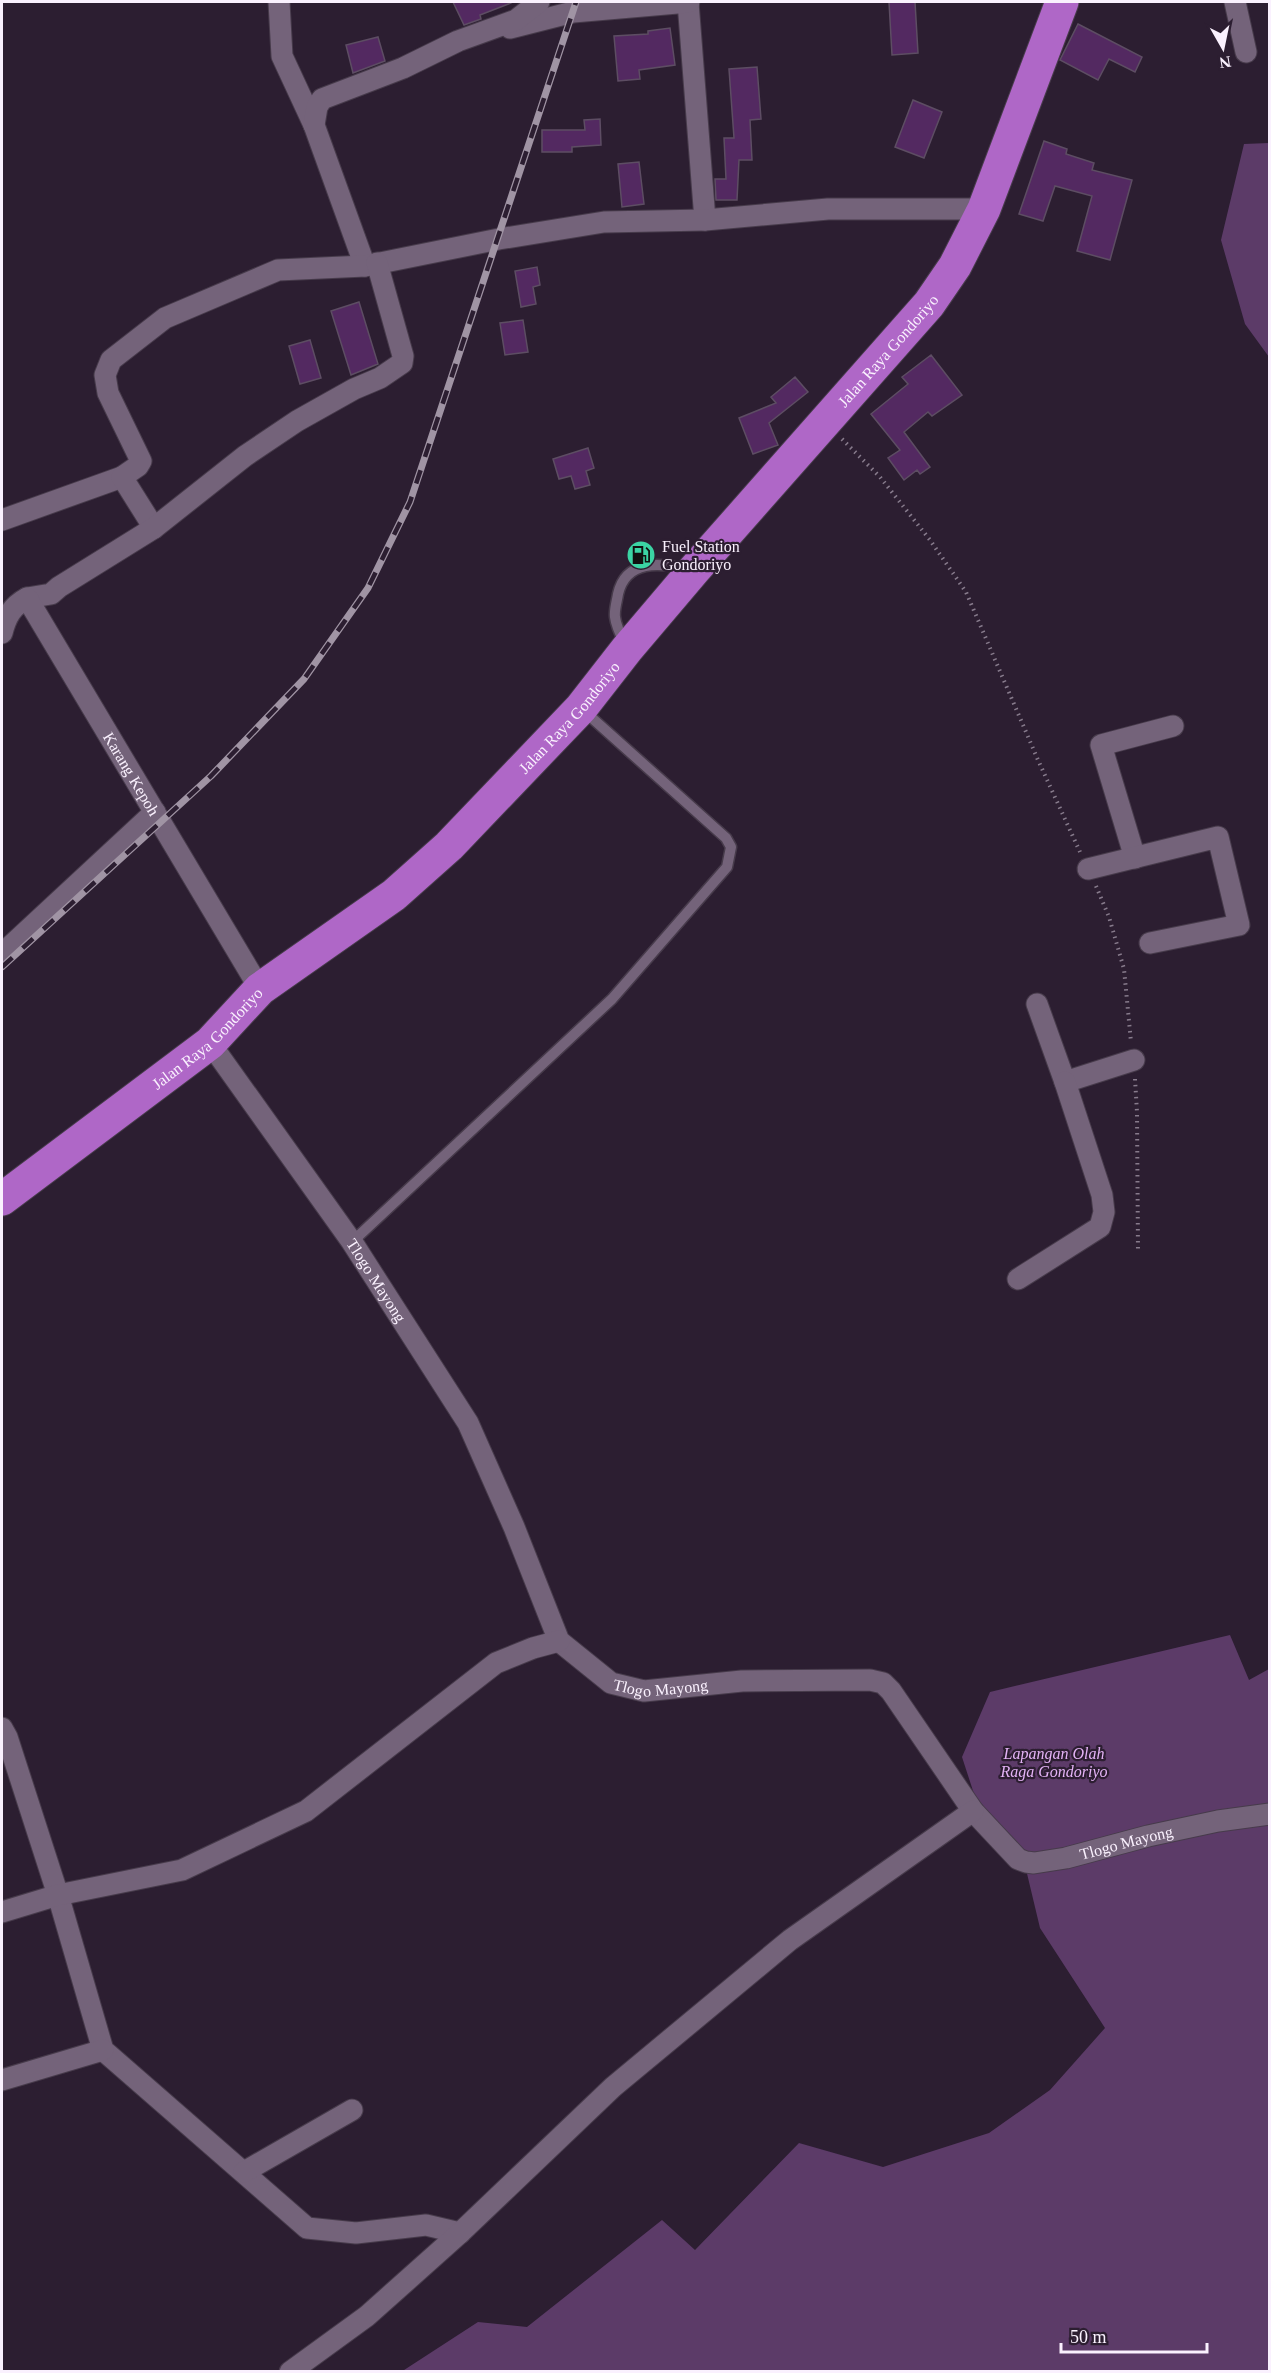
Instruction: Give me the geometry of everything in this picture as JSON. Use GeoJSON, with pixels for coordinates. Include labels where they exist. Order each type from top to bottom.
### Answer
{"type":"FeatureCollection","features":[{"type":"Feature","properties":{"kind":"highway","name":"Jalan Raya Gondoriyo"},"geometry":{"type":"LineString","coordinates":[[2,1199],[210,1043],[260,988],[394,895],[449,846],[581,708],[694,570],[929,304],[955,266],[984,209],[1062,2]]}},
{"type":"Feature","properties":{"kind":"street"},"geometry":{"type":"LineString","coordinates":[[2,633],[15,604],[27,598],[51,594],[154,528],[245,456],[297,421],[354,389],[381,378],[402,363],[403,356],[371,265],[314,125],[282,56],[279,2]]}},
{"type":"Feature","properties":{"kind":"street"},"geometry":{"type":"LineString","coordinates":[[314,125],[317,107],[322,99],[403,68],[459,41],[516,20],[539,2]]}},
{"type":"Feature","properties":{"kind":"street"},"geometry":{"type":"LineString","coordinates":[[480,34],[573,12],[653,3],[688,2],[705,220]]}},
{"type":"Feature","properties":{"kind":"street"},"geometry":{"type":"LineString","coordinates":[[1235,2],[1246,52]]}},
{"type":"Feature","properties":{"kind":"street"},"geometry":{"type":"LineString","coordinates":[[2,520],[122,477],[138,466],[141,461],[108,393],[105,375],[111,360],[165,318],[278,270],[371,265],[499,239],[604,222],[705,220],[828,209],[984,209]]}},
{"type":"Feature","properties":{"kind":"street"},"geometry":{"type":"LineString","coordinates":[[122,477],[154,528]]}},
{"type":"Feature","properties":{"kind":"street","name":"Karang Kepoh"},"geometry":{"type":"LineString","coordinates":[[27,598],[260,988]]}},
{"type":"Feature","properties":{"kind":"street"},"geometry":{"type":"LineString","coordinates":[[1135,858],[1101,745],[1173,726]]}},
{"type":"Feature","properties":{"kind":"street"},"geometry":{"type":"LineString","coordinates":[[2,954],[155,812]]}},
{"type":"Feature","properties":{"kind":"street"},"geometry":{"type":"LineString","coordinates":[[1088,869],[1218,837],[1239,925],[1150,943]]}},
{"type":"Feature","properties":{"kind":"street"},"geometry":{"type":"LineString","coordinates":[[1018,1279],[1100,1227],[1104,1212],[1102,1195],[1037,1004]]}},
{"type":"Feature","properties":{"kind":"street","name":"Tlogo Mayong"},"geometry":{"type":"LineString","coordinates":[[210,1043],[352,1242],[468,1423],[514,1527],[559,1641],[612,1683],[644,1691],[742,1681],[870,1680],[883,1683],[910,1716],[973,1811],[1018,1858],[1034,1863],[1066,1858],[1218,1821],[1269,1814]]}},
{"type":"Feature","properties":{"kind":"street"},"geometry":{"type":"LineString","coordinates":[[1065,1082],[1134,1060]]}},
{"type":"Feature","properties":{"kind":"street"},"geometry":{"type":"LineString","coordinates":[[2,1912],[58,1895],[182,1870],[306,1811],[496,1663],[533,1648],[559,1641]]}},
{"type":"Feature","properties":{"kind":"street"},"geometry":{"type":"LineString","coordinates":[[2,1728],[7,1737],[58,1895],[103,2050],[307,2228],[356,2233],[426,2225],[460,2234]]}},
{"type":"Feature","properties":{"kind":"street"},"geometry":{"type":"LineString","coordinates":[[290,2372],[367,2316],[460,2234],[613,2087],[790,1940],[973,1811]]}},
{"type":"Feature","properties":{"kind":"street"},"geometry":{"type":"LineString","coordinates":[[2,2080],[103,2050]]}},
{"type":"Feature","properties":{"kind":"street"},"geometry":{"type":"LineString","coordinates":[[244,2172],[352,2110]]}},
{"type":"Feature","properties":{"kind":"lane"},"geometry":{"type":"LineString","coordinates":[[627,649],[615,616],[621,582],[625,575],[637,568],[656,565],[694,570]]}},
{"type":"Feature","properties":{"kind":"lane"},"geometry":{"type":"LineString","coordinates":[[352,1242],[612,999],[727,867],[731,847],[726,838],[581,708]]}},
{"type":"Feature","properties":{"kind":"path"},"geometry":{"type":"LineString","coordinates":[[825,421],[880,477],[930,540],[966,592],[1109,917],[1124,969],[1134,1060],[1137,1112],[1138,1252]]}},
{"type":"Feature","properties":{"kind":"green space"},"geometry":{"type":"Polygon","coordinates":[[[1270,143],[1269,357],[1245,324],[1221,240],[1244,144],[1270,143]]]}},
{"type":"Feature","properties":{"kind":"green space","name":"Lapangan Olah Raga Gondoriyo"},"geometry":{"type":"Polygon","coordinates":[[[1230,1635],[1249,1680],[1269,1669],[1269,2371],[401,2372],[478,2322],[527,2327],[662,2220],[695,2250],[799,2143],[883,2167],[989,2133],[1050,2090],[1105,2028],[1040,1928],[1024,1861],[976,1800],[962,1757],[990,1692],[1230,1635]]]}},
{"type":"Feature","properties":{"kind":"building"},"geometry":{"type":"Polygon","coordinates":[[[453,2],[511,3],[480,15],[481,19],[464,25],[453,2]]]}},
{"type":"Feature","properties":{"kind":"building"},"geometry":{"type":"Polygon","coordinates":[[[889,2],[915,2],[918,53],[892,55],[889,2]]]}},
{"type":"Feature","properties":{"kind":"building"},"geometry":{"type":"Polygon","coordinates":[[[1078,24],[1142,57],[1135,72],[1109,59],[1098,80],[1060,60],[1078,24]]]}},
{"type":"Feature","properties":{"kind":"building"},"geometry":{"type":"Polygon","coordinates":[[[670,28],[675,65],[639,70],[640,79],[618,81],[614,36],[648,34],[648,31],[670,28]]]}},
{"type":"Feature","properties":{"kind":"building"},"geometry":{"type":"Polygon","coordinates":[[[378,37],[385,61],[353,73],[346,45],[378,37]]]}},
{"type":"Feature","properties":{"kind":"building"},"geometry":{"type":"Polygon","coordinates":[[[757,67],[761,119],[750,120],[752,160],[739,160],[737,200],[716,200],[715,179],[726,179],[724,138],[734,138],[729,69],[757,67]]]}},
{"type":"Feature","properties":{"kind":"building"},"geometry":{"type":"Polygon","coordinates":[[[913,100],[942,112],[924,158],[895,147],[913,100]]]}},
{"type":"Feature","properties":{"kind":"building"},"geometry":{"type":"Polygon","coordinates":[[[600,119],[601,145],[572,147],[572,152],[542,152],[542,130],[585,130],[584,120],[600,119]]]}},
{"type":"Feature","properties":{"kind":"building"},"geometry":{"type":"Polygon","coordinates":[[[1044,141],[1067,149],[1066,154],[1094,163],[1092,170],[1132,180],[1110,260],[1077,251],[1092,196],[1055,186],[1043,221],[1019,214],[1044,141]]]}},
{"type":"Feature","properties":{"kind":"building"},"geometry":{"type":"Polygon","coordinates":[[[639,162],[644,204],[622,207],[618,164],[639,162]]]}},
{"type":"Feature","properties":{"kind":"building"},"geometry":{"type":"Polygon","coordinates":[[[537,267],[540,285],[533,287],[536,304],[521,307],[515,271],[537,267]]]}},
{"type":"Feature","properties":{"kind":"building"},"geometry":{"type":"Polygon","coordinates":[[[359,302],[378,364],[351,375],[331,311],[359,302]]]}},
{"type":"Feature","properties":{"kind":"building"},"geometry":{"type":"Polygon","coordinates":[[[523,320],[528,352],[505,355],[500,323],[523,320]]]}},
{"type":"Feature","properties":{"kind":"building"},"geometry":{"type":"Polygon","coordinates":[[[310,340],[321,378],[300,384],[289,346],[310,340]]]}},
{"type":"Feature","properties":{"kind":"building"},"geometry":{"type":"Polygon","coordinates":[[[931,355],[962,395],[932,416],[928,412],[904,432],[930,467],[920,474],[917,470],[904,480],[888,458],[900,450],[871,414],[908,384],[902,377],[931,355]]]}},
{"type":"Feature","properties":{"kind":"building"},"geometry":{"type":"Polygon","coordinates":[[[795,377],[808,392],[769,423],[778,445],[753,454],[739,418],[776,403],[771,397],[795,377]]]}},
{"type":"Feature","properties":{"kind":"building"},"geometry":{"type":"Polygon","coordinates":[[[588,448],[594,468],[586,471],[590,485],[575,489],[571,476],[559,479],[553,459],[588,448]]]}},
{"type":"Feature","properties":{"kind":"railway"},"geometry":{"type":"LineString","coordinates":[[2,967],[211,776],[304,679],[368,588],[410,502],[576,2]]}},
{"type":"Feature","properties":{"kind":"place","name":"Fuel Station Gondoriyo"},"geometry":{"type":"Point","coordinates":[641,555]}}]}
